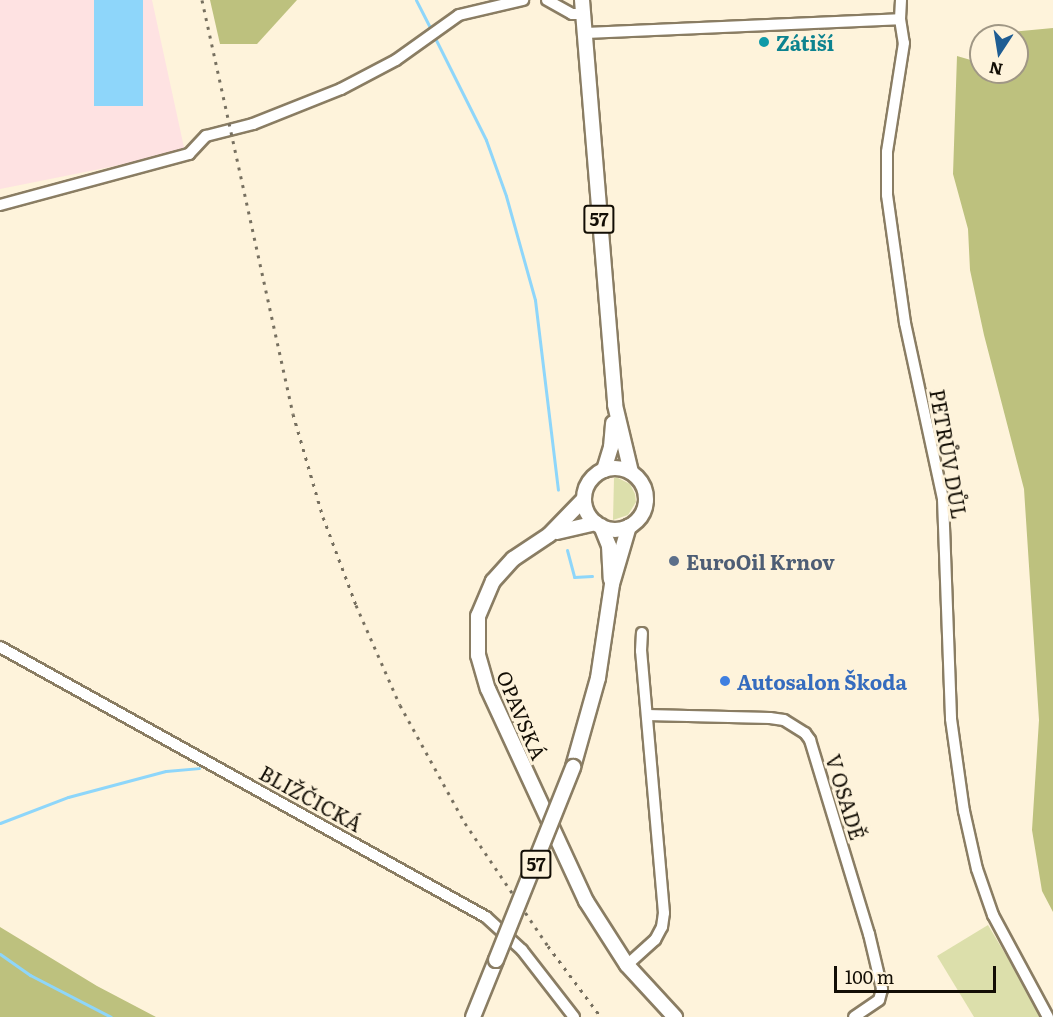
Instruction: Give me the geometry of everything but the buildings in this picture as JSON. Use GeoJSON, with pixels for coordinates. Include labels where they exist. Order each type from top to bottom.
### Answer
{"type":"FeatureCollection","features":[{"type":"Feature","properties":{"kind":"main road","name":"57"},"geometry":{"type":"LineString","coordinates":[[583,7],[615,405],[612,447],[604,470],[588,483],[584,499],[586,510],[599,525],[609,546],[612,584]]}},
{"type":"Feature","properties":{"kind":"main road","name":"57"},"geometry":{"type":"LineString","coordinates":[[473,1017],[573,767],[598,678],[612,584],[629,526],[640,516],[645,500],[642,484],[631,472],[615,405]]}},
{"type":"Feature","properties":{"kind":"main road"},"geometry":{"type":"LineString","coordinates":[[604,470],[615,468],[631,472]]}},
{"type":"Feature","properties":{"kind":"main road","name":"OPAVSKÁ"},"geometry":{"type":"LineString","coordinates":[[584,499],[549,535],[513,559],[490,586],[477,622],[478,655],[489,689],[573,877],[594,916],[627,965],[675,1017]]}},
{"type":"Feature","properties":{"kind":"main road"},"geometry":{"type":"LineString","coordinates":[[549,535],[572,527],[599,525],[611,529],[629,526]]}},
{"type":"Feature","properties":{"kind":"street"},"geometry":{"type":"LineString","coordinates":[[0,205],[189,154],[206,136],[253,124],[341,89],[396,60],[459,15],[523,0]]}},
{"type":"Feature","properties":{"kind":"street"},"geometry":{"type":"LineString","coordinates":[[547,0],[572,14],[583,7]]}},
{"type":"Feature","properties":{"kind":"street","name":"PETRŮV DŮL"},"geometry":{"type":"LineString","coordinates":[[901,0],[900,19],[904,43],[887,152],[887,195],[905,323],[943,499],[951,719],[964,811],[977,869],[993,915],[1048,1017]]}},
{"type":"Feature","properties":{"kind":"street"},"geometry":{"type":"LineString","coordinates":[[585,33],[900,19]]}},
{"type":"Feature","properties":{"kind":"street"},"geometry":{"type":"LineString","coordinates":[[627,965],[652,944],[659,934],[664,918],[641,651],[642,633]]}},
{"type":"Feature","properties":{"kind":"street","name":"BLIŽČICKÁ"},"geometry":{"type":"LineString","coordinates":[[0,647],[486,917],[522,950],[574,1017]]}},
{"type":"Feature","properties":{"kind":"street","name":"V OSADĚ"},"geometry":{"type":"LineString","coordinates":[[647,715],[770,718],[796,725],[810,740],[869,934],[882,989],[879,1000],[854,1017]]}},
{"type":"Feature","properties":{"kind":"shaded area"},"geometry":{"type":"Polygon","coordinates":[[[0,0],[152,0],[185,152],[0,189],[0,0]]]}},
{"type":"Feature","properties":{"kind":"green space"},"geometry":{"type":"Polygon","coordinates":[[[210,0],[297,0],[257,44],[220,44],[210,0]]]}},
{"type":"Feature","properties":{"kind":"green space"},"geometry":{"type":"Polygon","coordinates":[[[1053,28],[1053,912],[1042,891],[1032,830],[1039,720],[1024,489],[984,335],[970,270],[968,229],[953,174],[957,56],[969,60],[969,84],[1029,84],[1029,30],[1053,28]]]}},
{"type":"Feature","properties":{"kind":"green space"},"geometry":{"type":"Polygon","coordinates":[[[614,478],[630,484],[636,502],[628,515],[613,520],[614,478]]]}},
{"type":"Feature","properties":{"kind":"green space"},"geometry":{"type":"Polygon","coordinates":[[[988,925],[1043,1017],[974,1017],[937,956],[988,925]]]}},
{"type":"Feature","properties":{"kind":"green space"},"geometry":{"type":"Polygon","coordinates":[[[0,927],[97,986],[156,1017],[0,1017],[0,927]]]}},
{"type":"Feature","properties":{"kind":"water"},"geometry":{"type":"Polygon","coordinates":[[[94,0],[143,0],[143,106],[94,106],[94,0]]]}},
{"type":"Feature","properties":{"kind":"waterway"},"geometry":{"type":"LineString","coordinates":[[416,0],[431,30]]}},
{"type":"Feature","properties":{"kind":"waterway"},"geometry":{"type":"LineString","coordinates":[[434,36],[486,140],[506,196],[535,300],[558,490]]}},
{"type":"Feature","properties":{"kind":"waterway"},"geometry":{"type":"LineString","coordinates":[[567,550],[574,577],[592,576]]}},
{"type":"Feature","properties":{"kind":"waterway"},"geometry":{"type":"LineString","coordinates":[[0,823],[68,797],[166,771],[199,768]]}},
{"type":"Feature","properties":{"kind":"waterway"},"geometry":{"type":"LineString","coordinates":[[0,954],[30,975],[111,1017]]}},
{"type":"Feature","properties":{"kind":"railway"},"geometry":{"type":"LineString","coordinates":[[202,0],[293,414],[323,517],[356,605],[400,705],[465,823],[548,946],[601,1017]]}},
{"type":"Feature","properties":{"kind":"place","name":"Zátiší"},"geometry":{"type":"Point","coordinates":[764,42]}},
{"type":"Feature","properties":{"kind":"place","name":"EuroOil Krnov"},"geometry":{"type":"Point","coordinates":[674,561]}},
{"type":"Feature","properties":{"kind":"place","name":"Autosalon Škoda"},"geometry":{"type":"Point","coordinates":[725,681]}}]}
